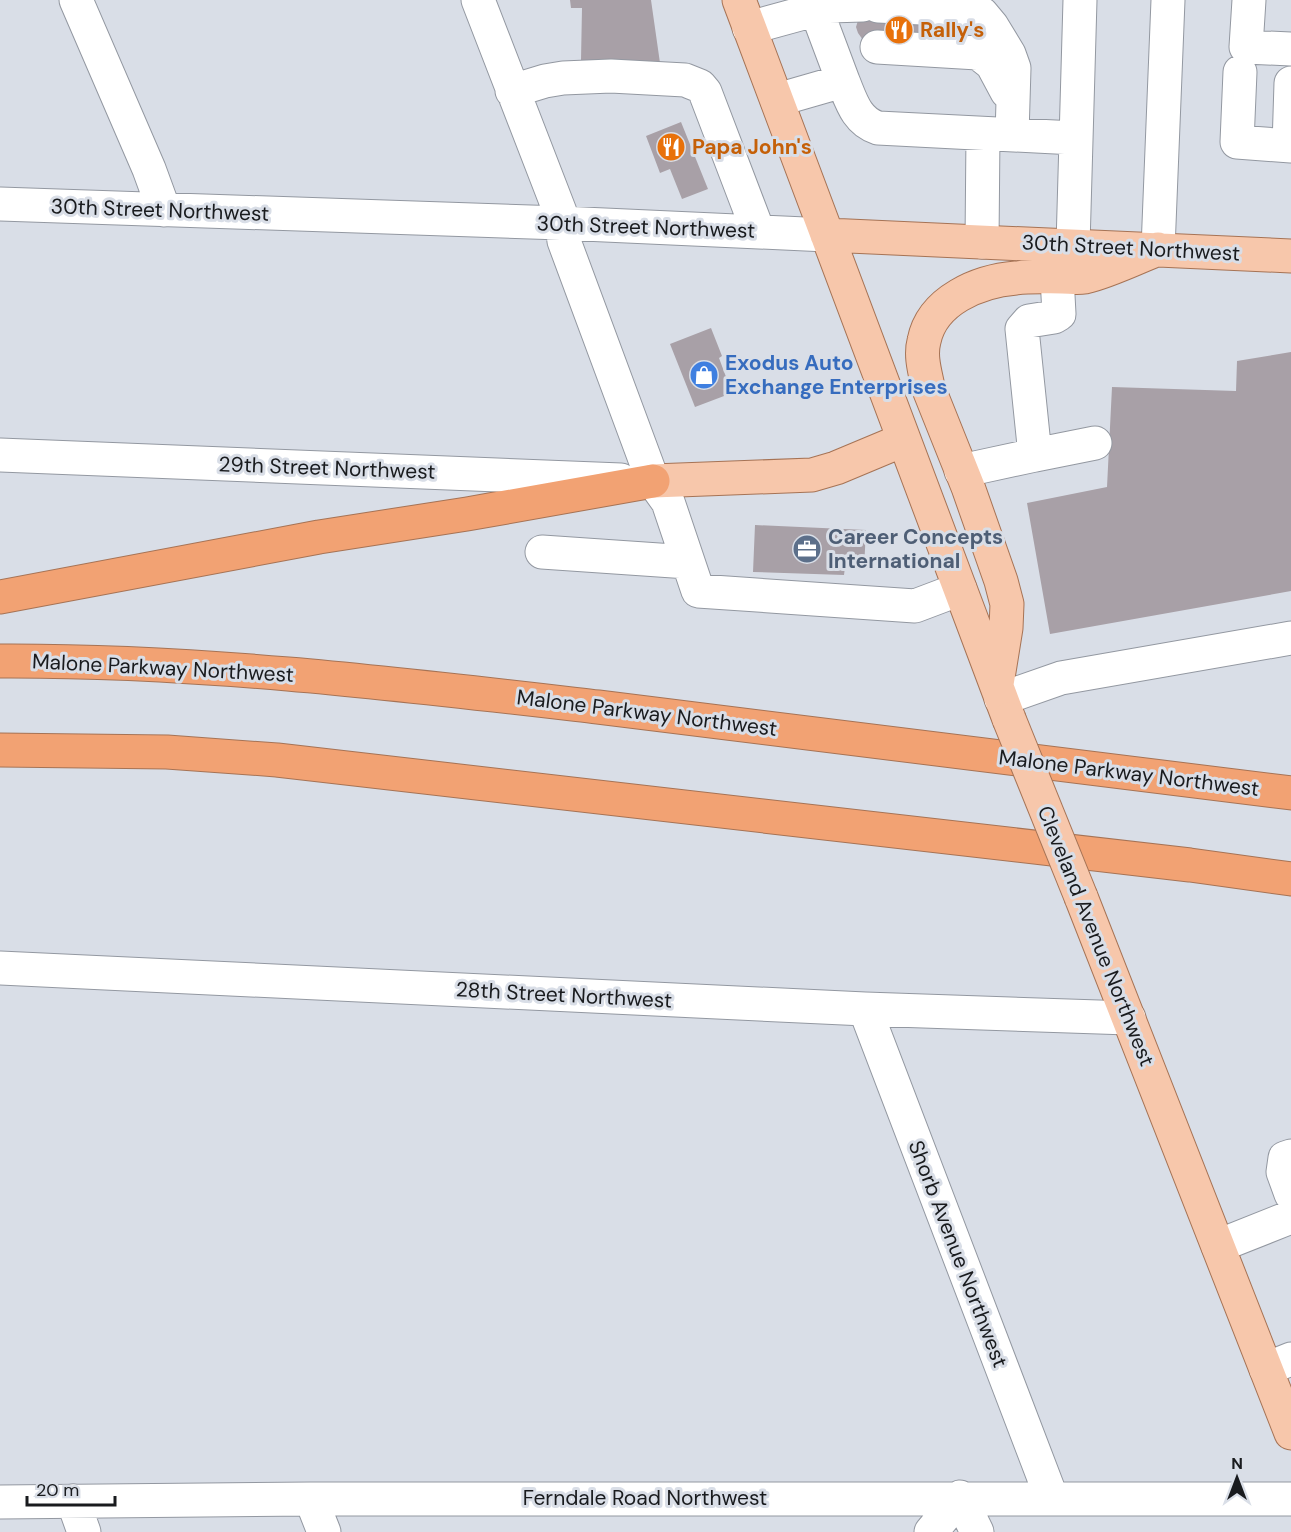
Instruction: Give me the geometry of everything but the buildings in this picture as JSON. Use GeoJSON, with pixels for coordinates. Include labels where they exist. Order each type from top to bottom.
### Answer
{"type":"FeatureCollection","features":[{"type":"Feature","properties":{"kind":"highway"},"geometry":{"type":"LineString","coordinates":[[0,597],[319,537],[479,512],[653,481]]}},
{"type":"Feature","properties":{"kind":"highway","name":"Malone Parkway Northwest"},"geometry":{"type":"LineString","coordinates":[[0,661],[71,661],[254,670],[439,688],[1291,793]]}},
{"type":"Feature","properties":{"kind":"highway"},"geometry":{"type":"LineString","coordinates":[[0,750],[167,752],[277,760],[1190,865],[1291,879]]}},
{"type":"Feature","properties":{"kind":"main road","name":"Cleveland Avenue Northwest"},"geometry":{"type":"LineString","coordinates":[[744,14],[1002,702],[1218,1246],[1279,1364],[1291,1433]]}},
{"type":"Feature","properties":{"kind":"main road","name":"30th Street Northwest"},"geometry":{"type":"LineString","coordinates":[[827,235],[1291,256]]}},
{"type":"Feature","properties":{"kind":"main road"},"geometry":{"type":"LineString","coordinates":[[1002,702],[1007,604],[1002,581],[928,387],[923,363],[924,341],[933,320],[950,302],[981,285],[1016,278],[1084,277],[1158,249]]}},
{"type":"Feature","properties":{"kind":"main road"},"geometry":{"type":"LineString","coordinates":[[653,481],[812,475],[828,471],[903,440]]}},
{"type":"Feature","properties":{"kind":"street"},"geometry":{"type":"LineString","coordinates":[[76,0],[149,169],[164,210]]}},
{"type":"Feature","properties":{"kind":"street"},"geometry":{"type":"LineString","coordinates":[[478,0],[560,212],[564,241],[653,481],[668,502],[698,591],[915,606],[960,589]]}},
{"type":"Feature","properties":{"kind":"street"},"geometry":{"type":"LineString","coordinates":[[1057,0],[1064,137],[1073,245]]}},
{"type":"Feature","properties":{"kind":"street"},"geometry":{"type":"LineString","coordinates":[[1064,137],[1080,0]]}},
{"type":"Feature","properties":{"kind":"street"},"geometry":{"type":"LineString","coordinates":[[1158,249],[1168,0]]}},
{"type":"Feature","properties":{"kind":"street"},"geometry":{"type":"LineString","coordinates":[[1249,0],[1246,47],[1291,49]]}},
{"type":"Feature","properties":{"kind":"street"},"geometry":{"type":"LineString","coordinates":[[744,14],[829,6],[870,5],[966,9],[982,14],[992,26],[1012,61],[1015,75],[1002,124],[982,242]]}},
{"type":"Feature","properties":{"kind":"street"},"geometry":{"type":"LineString","coordinates":[[816,9],[857,114],[869,125],[886,129],[1002,124],[1064,137]]}},
{"type":"Feature","properties":{"kind":"street"},"geometry":{"type":"LineString","coordinates":[[830,45],[978,52],[992,64],[1002,124]]}},
{"type":"Feature","properties":{"kind":"street"},"geometry":{"type":"LineString","coordinates":[[1240,72],[1238,142],[1290,146],[1291,83]]}},
{"type":"Feature","properties":{"kind":"street"},"geometry":{"type":"LineString","coordinates":[[512,91],[545,81],[581,77],[685,80],[700,86],[705,92],[758,231]]}},
{"type":"Feature","properties":{"kind":"street"},"geometry":{"type":"LineString","coordinates":[[777,100],[843,81]]}},
{"type":"Feature","properties":{"kind":"street","name":"30th Street Northwest"},"geometry":{"type":"LineString","coordinates":[[0,204],[561,223],[827,235]]}},
{"type":"Feature","properties":{"kind":"street"},"geometry":{"type":"LineString","coordinates":[[1035,455],[1022,330],[1029,321],[1059,314],[1057,277]]}},
{"type":"Feature","properties":{"kind":"street"},"geometry":{"type":"LineString","coordinates":[[961,471],[1095,443]]}},
{"type":"Feature","properties":{"kind":"street","name":"29th Street Northwest"},"geometry":{"type":"LineString","coordinates":[[0,455],[653,481]]}},
{"type":"Feature","properties":{"kind":"street"},"geometry":{"type":"LineString","coordinates":[[542,552],[688,562]]}},
{"type":"Feature","properties":{"kind":"street"},"geometry":{"type":"LineString","coordinates":[[1002,702],[1061,678],[1291,638]]}},
{"type":"Feature","properties":{"kind":"street","name":"28th Street Northwest"},"geometry":{"type":"LineString","coordinates":[[0,968],[865,1009],[1129,1018]]}},
{"type":"Feature","properties":{"kind":"street","name":"Shorb Avenue Northwest"},"geometry":{"type":"LineString","coordinates":[[865,1009],[1052,1498]]}},
{"type":"Feature","properties":{"kind":"street"},"geometry":{"type":"LineString","coordinates":[[1291,1156],[1285,1158],[1283,1172],[1291,1194]]}},
{"type":"Feature","properties":{"kind":"street"},"geometry":{"type":"LineString","coordinates":[[1218,1246],[1291,1217]]}},
{"type":"Feature","properties":{"kind":"street"},"geometry":{"type":"LineString","coordinates":[[931,1532],[960,1497],[977,1532]]}},
{"type":"Feature","properties":{"kind":"street"},"geometry":{"type":"LineString","coordinates":[[311,1498],[324,1532]]}},
{"type":"Feature","properties":{"kind":"street","name":"Ferndale Road Northwest"},"geometry":{"type":"LineString","coordinates":[[0,1502],[311,1498],[1291,1498]]}},
{"type":"Feature","properties":{"kind":"street"},"geometry":{"type":"LineString","coordinates":[[73,1502],[84,1532]]}},
{"type":"Feature","properties":{"kind":"place","name":"Rally's"},"geometry":{"type":"Point","coordinates":[899,30]}},
{"type":"Feature","properties":{"kind":"place","name":"Papa John's"},"geometry":{"type":"Point","coordinates":[671,147]}},
{"type":"Feature","properties":{"kind":"place","name":"Exodus Auto Exchange Enterprises"},"geometry":{"type":"Point","coordinates":[704,375]}},
{"type":"Feature","properties":{"kind":"place","name":"Career Concepts International"},"geometry":{"type":"Point","coordinates":[807,549]}}]}
